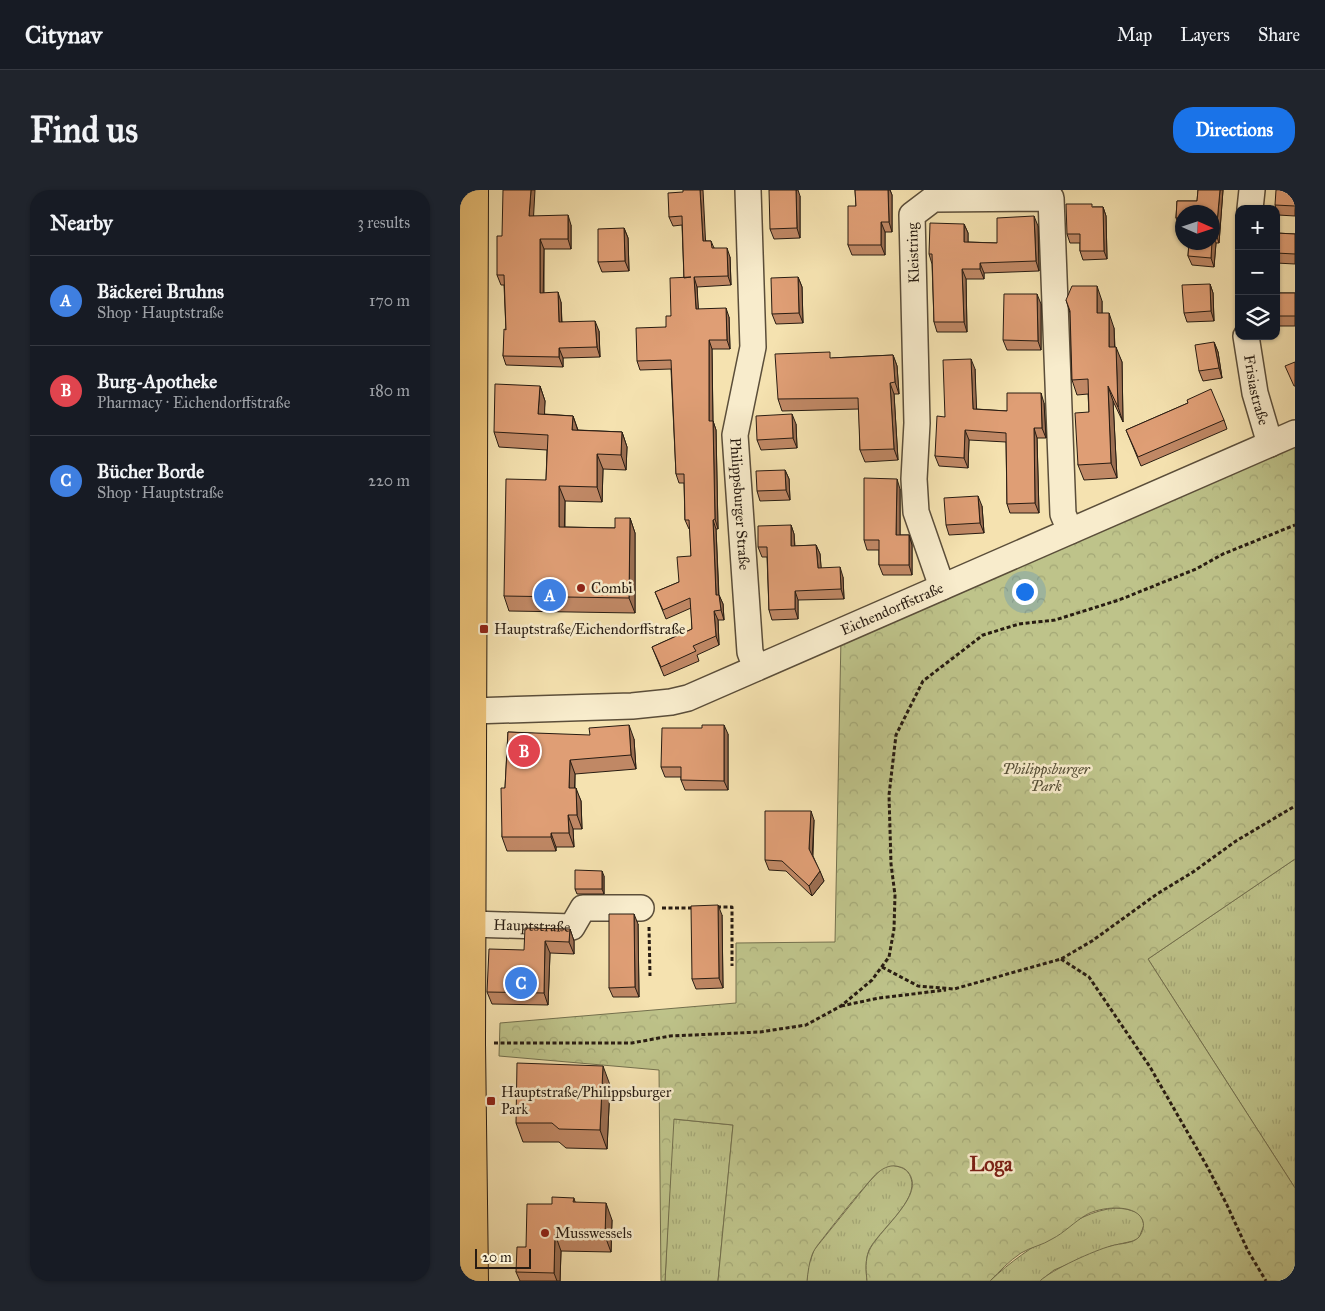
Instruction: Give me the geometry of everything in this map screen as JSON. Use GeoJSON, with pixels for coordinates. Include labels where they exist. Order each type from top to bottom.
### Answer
{"type":"FeatureCollection","features":[{"type":"Feature","properties":{"kind":"main road","name":"Hauptstraße"},"geometry":{"type":"LineString","coordinates":[[474,190],[466,709],[471,924],[474,1281]]}},
{"type":"Feature","properties":{"kind":"street","name":"Philippsburger Straße"},"geometry":{"type":"LineString","coordinates":[[748,190],[753,346],[735,435],[750,652],[756,668]]}},
{"type":"Feature","properties":{"kind":"street"},"geometry":{"type":"LineString","coordinates":[[1250,205],[1252,190]]}},
{"type":"Feature","properties":{"kind":"street","name":"Kleistring"},"geometry":{"type":"LineString","coordinates":[[942,587],[916,512],[914,479],[918,423],[912,215],[933,199],[1051,198],[1063,514],[1070,531]]}},
{"type":"Feature","properties":{"kind":"street","name":"Frisiastraße"},"geometry":{"type":"LineString","coordinates":[[1247,340],[1255,393],[1270,444]]}},
{"type":"Feature","properties":{"kind":"street","name":"Eichendorffstraße"},"geometry":{"type":"LineString","coordinates":[[466,709],[632,706],[688,698],[1295,433]]}},
{"type":"Feature","properties":{"kind":"street","name":"Hauptstraße"},"geometry":{"type":"LineString","coordinates":[[471,924],[572,927],[583,908],[645,908]]}},
{"type":"Feature","properties":{"kind":"path"},"geometry":{"type":"LineString","coordinates":[[493,1043],[632,1043],[670,1036],[760,1032],[806,1025],[841,1006],[872,980],[888,958],[894,929],[895,895],[891,864],[888,795],[896,735],[923,681],[983,635],[1019,624],[1056,620],[1110,603],[1196,569],[1223,554],[1295,524]]}},
{"type":"Feature","properties":{"kind":"path"},"geometry":{"type":"LineString","coordinates":[[841,1006],[879,998],[954,989],[1061,959],[1092,941],[1157,894],[1236,841],[1295,806]]}},
{"type":"Feature","properties":{"kind":"path"},"geometry":{"type":"LineString","coordinates":[[714,907],[732,907],[732,966]]}},
{"type":"Feature","properties":{"kind":"path"},"geometry":{"type":"LineString","coordinates":[[650,976],[645,908],[695,908]]}},
{"type":"Feature","properties":{"kind":"path"},"geometry":{"type":"LineString","coordinates":[[1061,959],[1088,977],[1150,1067],[1208,1168],[1248,1252],[1266,1281]]}},
{"type":"Feature","properties":{"kind":"path"},"geometry":{"type":"LineString","coordinates":[[882,967],[918,986],[954,989]]}},
{"type":"Feature","properties":{"kind":"green space","name":"Philippsburger Park"},"geometry":{"type":"Polygon","coordinates":[[[1295,447],[1295,859],[1148,959],[1295,1188],[1295,1281],[1040,1281],[1053,1271],[1084,1256],[1104,1248],[1133,1241],[1139,1237],[1143,1228],[1142,1219],[1132,1210],[1116,1208],[1099,1210],[1086,1215],[1056,1237],[1021,1253],[990,1281],[867,1281],[866,1262],[869,1251],[910,1195],[911,1177],[905,1169],[894,1166],[883,1169],[873,1177],[819,1244],[811,1258],[807,1281],[718,1281],[733,1125],[674,1119],[665,1281],[661,1281],[659,1070],[499,1056],[500,1023],[736,1003],[736,943],[835,942],[841,637],[1295,447]]]}},
{"type":"Feature","properties":{"kind":"green space"},"geometry":{"type":"Polygon","coordinates":[[[1295,859],[1295,1188],[1148,959],[1295,859]]]}},
{"type":"Feature","properties":{"kind":"green space"},"geometry":{"type":"Polygon","coordinates":[[[673,1119],[733,1125],[718,1281],[665,1281],[673,1119]]]}},
{"type":"Feature","properties":{"kind":"green space"},"geometry":{"type":"Polygon","coordinates":[[[889,1165],[900,1167],[908,1172],[912,1187],[904,1206],[869,1250],[866,1262],[867,1281],[807,1281],[808,1267],[814,1250],[869,1182],[883,1167],[889,1165]]]}},
{"type":"Feature","properties":{"kind":"green space"},"geometry":{"type":"Polygon","coordinates":[[[1116,1208],[1136,1212],[1142,1218],[1144,1225],[1139,1238],[1111,1246],[1054,1270],[1040,1281],[990,1281],[1021,1255],[1070,1224],[1091,1214],[1116,1208]]]}},
{"type":"Feature","properties":{"kind":"building"},"geometry":{"type":"Polygon","coordinates":[[[503,190],[531,190],[529,216],[568,215],[568,239],[540,239],[540,293],[558,292],[559,322],[595,321],[597,347],[559,348],[559,357],[503,356],[504,329],[506,330],[504,275],[497,275],[497,236],[502,236],[503,190]]]}},
{"type":"Feature","properties":{"kind":"building"},"geometry":{"type":"Polygon","coordinates":[[[683,190],[700,190],[703,241],[711,241],[712,248],[727,248],[728,276],[694,277],[696,309],[726,308],[727,340],[709,340],[709,421],[713,421],[715,519],[713,520],[716,595],[719,595],[721,610],[714,611],[716,636],[693,646],[696,651],[661,667],[652,647],[692,629],[690,598],[663,610],[655,592],[679,582],[677,557],[691,556],[689,520],[685,520],[684,474],[676,474],[671,360],[637,361],[636,328],[666,327],[666,316],[671,316],[670,278],[684,277],[682,216],[669,217],[668,193],[683,192],[683,190]]]}},
{"type":"Feature","properties":{"kind":"building"},"geometry":{"type":"Polygon","coordinates":[[[769,190],[796,190],[797,228],[770,229],[769,190]]]}},
{"type":"Feature","properties":{"kind":"building"},"geometry":{"type":"Polygon","coordinates":[[[855,190],[888,190],[889,222],[881,222],[881,245],[848,245],[848,206],[856,206],[855,190]]]}},
{"type":"Feature","properties":{"kind":"building"},"geometry":{"type":"Polygon","coordinates":[[[1198,190],[1220,190],[1219,205],[1177,205],[1177,201],[1197,201],[1198,190]]]}},
{"type":"Feature","properties":{"kind":"building"},"geometry":{"type":"Polygon","coordinates":[[[1276,190],[1295,190],[1295,206],[1275,205],[1276,190]]]}},
{"type":"Feature","properties":{"kind":"building"},"geometry":{"type":"Polygon","coordinates":[[[1066,204],[1092,204],[1092,207],[1103,207],[1104,251],[1080,251],[1080,234],[1067,234],[1066,204]]]}},
{"type":"Feature","properties":{"kind":"building"},"geometry":{"type":"Polygon","coordinates":[[[1034,216],[1036,261],[980,263],[980,269],[962,269],[964,322],[934,322],[932,254],[929,254],[930,223],[964,224],[964,242],[997,243],[997,218],[1034,216]]]}},
{"type":"Feature","properties":{"kind":"building"},"geometry":{"type":"Polygon","coordinates":[[[624,228],[625,261],[598,262],[598,229],[624,228]]]}},
{"type":"Feature","properties":{"kind":"building"},"geometry":{"type":"Polygon","coordinates":[[[1280,233],[1295,234],[1295,254],[1280,253],[1280,233]]]}},
{"type":"Feature","properties":{"kind":"building"},"geometry":{"type":"Polygon","coordinates":[[[1188,250],[1212,250],[1211,258],[1188,256],[1188,250]]]}},
{"type":"Feature","properties":{"kind":"building"},"geometry":{"type":"Polygon","coordinates":[[[798,277],[799,313],[772,314],[771,278],[798,277]]]}},
{"type":"Feature","properties":{"kind":"building"},"geometry":{"type":"Polygon","coordinates":[[[1210,284],[1211,311],[1184,313],[1182,285],[1210,284]]]}},
{"type":"Feature","properties":{"kind":"building"},"geometry":{"type":"Polygon","coordinates":[[[1072,286],[1097,286],[1097,313],[1109,313],[1109,347],[1116,347],[1118,407],[1108,386],[1111,463],[1078,465],[1075,413],[1089,412],[1088,379],[1072,380],[1070,311],[1066,300],[1072,286]]]}},
{"type":"Feature","properties":{"kind":"building"},"geometry":{"type":"Polygon","coordinates":[[[1280,293],[1295,293],[1295,316],[1280,316],[1280,293]]]}},
{"type":"Feature","properties":{"kind":"building"},"geometry":{"type":"Polygon","coordinates":[[[1004,294],[1037,294],[1038,341],[1003,340],[1004,294]]]}},
{"type":"Feature","properties":{"kind":"building"},"geometry":{"type":"Polygon","coordinates":[[[1214,342],[1219,368],[1199,371],[1195,345],[1214,342]]]}},
{"type":"Feature","properties":{"kind":"building"},"geometry":{"type":"Polygon","coordinates":[[[830,352],[830,358],[893,355],[895,382],[890,383],[894,449],[860,450],[858,398],[778,399],[775,354],[830,352]]]}},
{"type":"Feature","properties":{"kind":"building"},"geometry":{"type":"Polygon","coordinates":[[[971,359],[973,409],[1007,411],[1007,393],[1041,393],[1042,428],[1034,428],[1035,503],[1007,504],[1006,433],[965,430],[964,458],[935,456],[937,416],[945,417],[943,360],[971,359]]]}},
{"type":"Feature","properties":{"kind":"building"},"geometry":{"type":"Polygon","coordinates":[[[1295,362],[1295,386],[1294,386],[1285,366],[1295,362]]]}},
{"type":"Feature","properties":{"kind":"building"},"geometry":{"type":"Polygon","coordinates":[[[495,384],[540,386],[538,414],[573,416],[572,430],[622,432],[621,455],[597,454],[597,487],[559,486],[559,527],[615,528],[615,518],[630,518],[629,598],[504,596],[506,479],[546,480],[548,435],[494,432],[495,384]]]}},
{"type":"Feature","properties":{"kind":"building"},"geometry":{"type":"Polygon","coordinates":[[[1211,389],[1224,420],[1138,457],[1126,430],[1188,403],[1187,400],[1211,389]]]}},
{"type":"Feature","properties":{"kind":"building"},"geometry":{"type":"Polygon","coordinates":[[[792,414],[793,438],[757,440],[756,416],[792,414]]]}},
{"type":"Feature","properties":{"kind":"building"},"geometry":{"type":"Polygon","coordinates":[[[785,470],[786,490],[757,491],[756,471],[785,470]]]}},
{"type":"Feature","properties":{"kind":"building"},"geometry":{"type":"Polygon","coordinates":[[[864,478],[897,479],[896,535],[909,535],[909,565],[879,565],[879,540],[864,540],[864,478]]]}},
{"type":"Feature","properties":{"kind":"building"},"geometry":{"type":"Polygon","coordinates":[[[978,496],[980,523],[946,525],[944,498],[978,496]]]}},
{"type":"Feature","properties":{"kind":"building"},"geometry":{"type":"Polygon","coordinates":[[[791,525],[791,546],[816,545],[818,568],[840,567],[841,589],[795,591],[795,609],[769,610],[767,547],[758,547],[758,526],[791,525]]]}},
{"type":"Feature","properties":{"kind":"building"},"geometry":{"type":"Polygon","coordinates":[[[629,725],[631,755],[570,760],[569,788],[576,788],[577,815],[568,815],[569,833],[551,833],[551,837],[502,837],[501,788],[505,788],[508,732],[590,735],[589,728],[629,725]]]}},
{"type":"Feature","properties":{"kind":"building"},"geometry":{"type":"Polygon","coordinates":[[[702,725],[724,725],[724,781],[681,780],[681,767],[661,767],[662,728],[702,728],[702,725]]]}},
{"type":"Feature","properties":{"kind":"building"},"geometry":{"type":"Polygon","coordinates":[[[765,811],[811,811],[809,849],[820,871],[809,886],[782,861],[765,860],[765,811]]]}},
{"type":"Feature","properties":{"kind":"building"},"geometry":{"type":"Polygon","coordinates":[[[575,870],[602,871],[602,889],[575,889],[575,870]]]}},
{"type":"Feature","properties":{"kind":"building"},"geometry":{"type":"Polygon","coordinates":[[[718,905],[719,978],[692,979],[691,906],[718,905]]]}},
{"type":"Feature","properties":{"kind":"building"},"geometry":{"type":"Polygon","coordinates":[[[609,914],[634,914],[635,987],[609,988],[609,914]]]}},
{"type":"Feature","properties":{"kind":"building"},"geometry":{"type":"Polygon","coordinates":[[[525,928],[570,929],[569,942],[545,941],[544,993],[487,992],[489,949],[524,950],[525,928]]]}},
{"type":"Feature","properties":{"kind":"building"},"geometry":{"type":"Polygon","coordinates":[[[517,1063],[603,1066],[600,1130],[559,1129],[552,1123],[516,1123],[517,1063]]]}},
{"type":"Feature","properties":{"kind":"building"},"geometry":{"type":"Polygon","coordinates":[[[552,1197],[574,1198],[573,1202],[606,1203],[605,1236],[555,1234],[554,1273],[516,1272],[517,1247],[526,1247],[527,1204],[552,1204],[552,1197]]]}},
{"type":"Feature","properties":{"kind":"place","name":"Combi"},"geometry":{"type":"Point","coordinates":[581,588]}},
{"type":"Feature","properties":{"kind":"place","name":"Bäckerei Bruhns"},"geometry":{"type":"Point","coordinates":[550,595]}},
{"type":"Feature","properties":{"kind":"place","name":"Hauptstraße/Eichendorffstraße"},"geometry":{"type":"Point","coordinates":[484,629]}},
{"type":"Feature","properties":{"kind":"place","name":"Burg-Apotheke"},"geometry":{"type":"Point","coordinates":[524,751]}},
{"type":"Feature","properties":{"kind":"place","name":"Bücher Borde"},"geometry":{"type":"Point","coordinates":[521,983]}},
{"type":"Feature","properties":{"kind":"place","name":"Hauptstraße/Philippsburger Park"},"geometry":{"type":"Point","coordinates":[491,1101]}},
{"type":"Feature","properties":{"kind":"place","name":"Musswessels"},"geometry":{"type":"Point","coordinates":[545,1233]}},
{"type":"Feature","properties":{"kind":"district","name":"Loga"},"geometry":{"type":"Point","coordinates":[991,1164]}}]}
